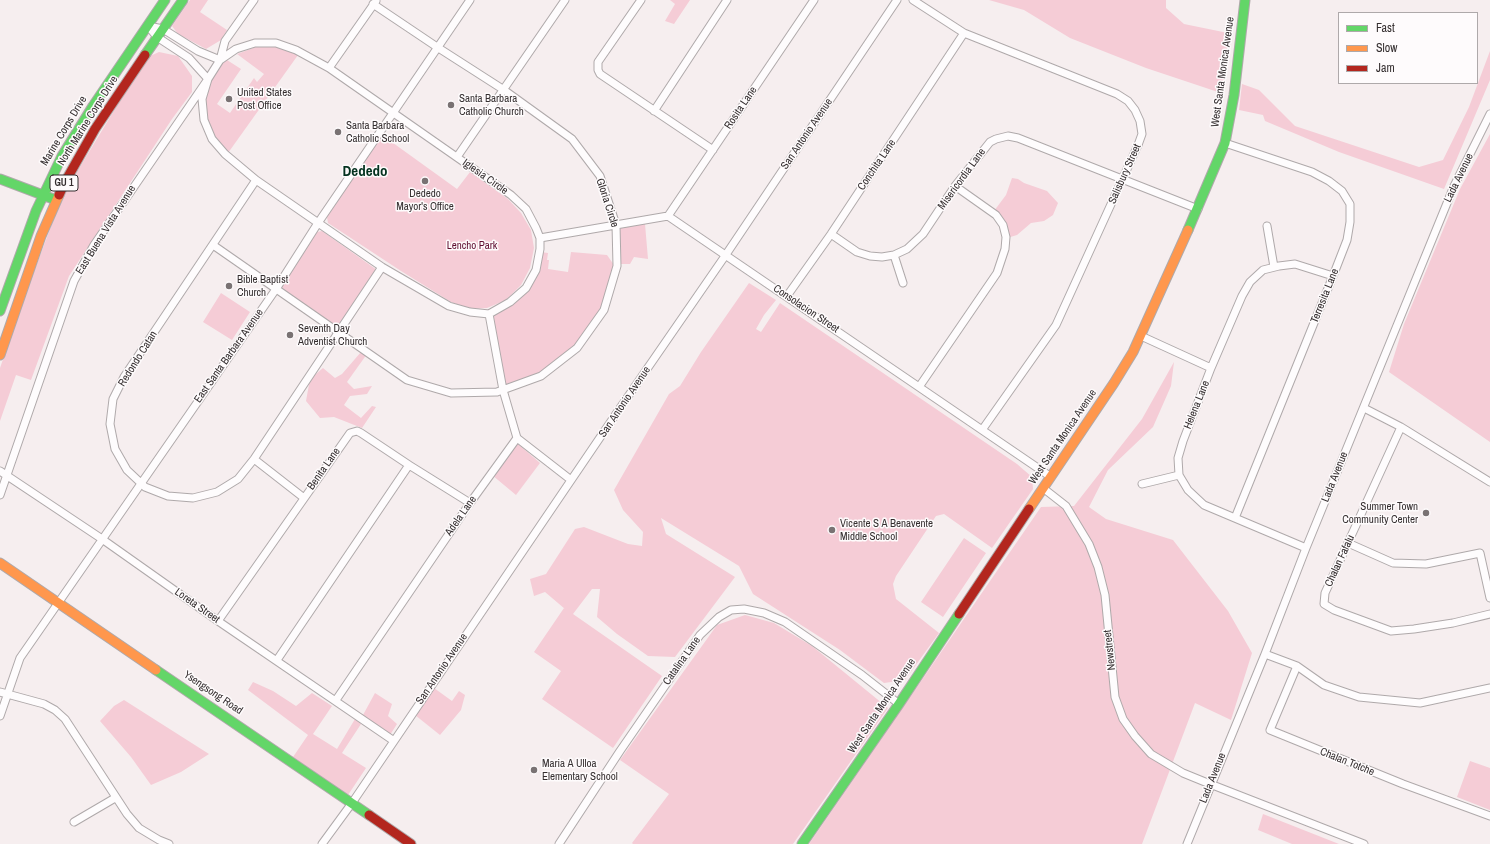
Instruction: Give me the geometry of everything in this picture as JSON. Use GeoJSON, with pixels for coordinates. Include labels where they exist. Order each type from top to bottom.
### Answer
{"type":"FeatureCollection","features":[{"type":"Feature","properties":{"kind":"main road","name":"Marine Corps Drive"},"geometry":{"type":"LineString","coordinates":[[0,311],[28,231],[43,195],[62,156],[82,122],[165,0]]}},
{"type":"Feature","properties":{"kind":"main road","name":"North Marine Corps Drive"},"geometry":{"type":"LineString","coordinates":[[0,355],[41,236],[56,200],[75,163],[95,129],[183,0]]}},
{"type":"Feature","properties":{"kind":"main road","name":"West Santa Monica Avenue"},"geometry":{"type":"LineString","coordinates":[[802,844],[899,704],[1051,477],[1123,368],[1141,336],[1198,209],[1224,142],[1234,95],[1245,0]]}},
{"type":"Feature","properties":{"kind":"main road"},"geometry":{"type":"LineString","coordinates":[[0,179],[56,200]]}},
{"type":"Feature","properties":{"kind":"main road","name":"Ysengsong Road"},"geometry":{"type":"LineString","coordinates":[[0,563],[411,844]]}},
{"type":"Feature","properties":{"kind":"street"},"geometry":{"type":"LineString","coordinates":[[148,26],[163,28],[198,51],[220,60],[225,41],[254,0]]}},
{"type":"Feature","properties":{"kind":"street","name":"East Santa Barbara Avenue"},"geometry":{"type":"LineString","coordinates":[[0,716],[3,692],[20,658],[276,289],[318,223],[470,0]]}},
{"type":"Feature","properties":{"kind":"street"},"geometry":{"type":"LineString","coordinates":[[457,158],[565,0]]}},
{"type":"Feature","properties":{"kind":"street"},"geometry":{"type":"LineString","coordinates":[[641,0],[600,58],[598,66],[600,74],[713,150]]}},
{"type":"Feature","properties":{"kind":"street"},"geometry":{"type":"LineString","coordinates":[[654,111],[727,0]]}},
{"type":"Feature","properties":{"kind":"street","name":"Rosita Lane"},"geometry":{"type":"LineString","coordinates":[[668,216],[814,0]]}},
{"type":"Feature","properties":{"kind":"street","name":"San Antonio Avenue"},"geometry":{"type":"LineString","coordinates":[[322,844],[352,803],[725,256],[897,0]]}},
{"type":"Feature","properties":{"kind":"street","name":"Salisbury Street"},"geometry":{"type":"LineString","coordinates":[[913,0],[964,33],[1117,94],[1128,101],[1135,110],[1140,122],[1142,134],[1123,180],[1056,325],[982,430]]}},
{"type":"Feature","properties":{"kind":"street"},"geometry":{"type":"LineString","coordinates":[[329,68],[375,2]]}},
{"type":"Feature","properties":{"kind":"street","name":"Gloria Circle"},"geometry":{"type":"LineString","coordinates":[[213,245],[407,380],[451,393],[497,392],[541,376],[578,348],[604,310],[617,266],[616,225],[600,176],[572,139],[504,90],[437,47],[375,2]]}},
{"type":"Feature","properties":{"kind":"street"},"geometry":{"type":"LineString","coordinates":[[148,26],[157,37],[189,58],[208,79]]}},
{"type":"Feature","properties":{"kind":"street","name":"Conchita Lane"},"geometry":{"type":"LineString","coordinates":[[787,296],[831,234],[964,33]]}},
{"type":"Feature","properties":{"kind":"street","name":"Iglesia Circle"},"geometry":{"type":"LineString","coordinates":[[255,42],[276,43],[296,50],[329,68],[511,195],[526,209],[540,238],[540,249],[536,270],[526,288],[510,302],[489,314],[470,312],[449,306],[382,267],[256,180],[225,154],[212,139],[204,120],[202,99],[208,79],[220,60],[236,49],[255,42]]}},
{"type":"Feature","properties":{"kind":"street","name":"East Buena Vista Avenue"},"geometry":{"type":"LineString","coordinates":[[0,495],[8,476],[74,281],[94,245],[208,79]]}},
{"type":"Feature","properties":{"kind":"street","name":"Lada Avenue"},"geometry":{"type":"LineString","coordinates":[[1186,844],[1265,654],[1306,548],[1454,186],[1490,114]]}},
{"type":"Feature","properties":{"kind":"street","name":"Misericordia Lane"},"geometry":{"type":"LineString","coordinates":[[831,234],[857,252],[870,256],[882,257],[894,255],[907,249],[923,234],[955,186],[990,142],[1008,136],[1018,138],[1198,209]]}},
{"type":"Feature","properties":{"kind":"street","name":"Terresita Lane"},"geometry":{"type":"LineString","coordinates":[[1224,142],[1312,172],[1342,191],[1350,204],[1350,222],[1347,240],[1235,518]]}},
{"type":"Feature","properties":{"kind":"street","name":"Redondo Catan"},"geometry":{"type":"LineString","coordinates":[[256,180],[124,377],[113,399],[110,424],[115,448],[127,470],[145,487],[168,496],[193,498],[217,492],[238,479],[254,459],[382,267]]}},
{"type":"Feature","properties":{"kind":"street"},"geometry":{"type":"LineString","coordinates":[[919,387],[997,272],[1005,249],[1006,237],[1003,225],[996,215],[955,186]]}},
{"type":"Feature","properties":{"kind":"street"},"geometry":{"type":"LineString","coordinates":[[540,238],[668,216]]}},
{"type":"Feature","properties":{"kind":"street","name":"Consolacion Street"},"geometry":{"type":"LineString","coordinates":[[668,216],[1051,477]]}},
{"type":"Feature","properties":{"kind":"street"},"geometry":{"type":"LineString","coordinates":[[1267,226],[1274,267]]}},
{"type":"Feature","properties":{"kind":"street"},"geometry":{"type":"LineString","coordinates":[[894,255],[903,283]]}},
{"type":"Feature","properties":{"kind":"street","name":"Helena Lane"},"geometry":{"type":"LineString","coordinates":[[1179,475],[1178,458],[1183,441],[1242,296],[1250,282],[1263,270],[1295,264],[1333,276]]}},
{"type":"Feature","properties":{"kind":"street"},"geometry":{"type":"LineString","coordinates":[[489,314],[503,390],[517,438],[571,480]]}},
{"type":"Feature","properties":{"kind":"street"},"geometry":{"type":"LineString","coordinates":[[1141,336],[1212,368]]}},
{"type":"Feature","properties":{"kind":"street"},"geometry":{"type":"LineString","coordinates":[[1364,408],[1401,427],[1490,482]]}},
{"type":"Feature","properties":{"kind":"street","name":"Chalan Fafalu"},"geometry":{"type":"LineString","coordinates":[[1401,427],[1325,593],[1324,604],[1334,610],[1391,631],[1437,626],[1490,614]]}},
{"type":"Feature","properties":{"kind":"street","name":"Benita Lane"},"geometry":{"type":"LineString","coordinates":[[218,621],[347,435],[354,431],[361,433],[470,503]]}},
{"type":"Feature","properties":{"kind":"street","name":"Adela Lane"},"geometry":{"type":"LineString","coordinates":[[336,700],[470,503],[517,438]]}},
{"type":"Feature","properties":{"kind":"street"},"geometry":{"type":"LineString","coordinates":[[254,459],[304,498]]}},
{"type":"Feature","properties":{"kind":"street"},"geometry":{"type":"LineString","coordinates":[[277,660],[409,465]]}},
{"type":"Feature","properties":{"kind":"street","name":"Loreta Street"},"geometry":{"type":"LineString","coordinates":[[0,471],[102,539],[218,621],[394,740]]}},
{"type":"Feature","properties":{"kind":"street"},"geometry":{"type":"LineString","coordinates":[[1142,484],[1179,475],[1188,490],[1204,506],[1306,548]]}},
{"type":"Feature","properties":{"kind":"street","name":"Newstreet"},"geometry":{"type":"LineString","coordinates":[[1043,488],[1066,506],[1088,544],[1098,567],[1105,595],[1115,697],[1123,719],[1135,736],[1151,754],[1183,773],[1364,844]]}},
{"type":"Feature","properties":{"kind":"street"},"geometry":{"type":"LineString","coordinates":[[1348,543],[1393,564],[1426,564],[1480,552],[1490,598]]}},
{"type":"Feature","properties":{"kind":"street","name":"Catalina Lane"},"geometry":{"type":"LineString","coordinates":[[563,843],[620,751],[700,634],[719,617],[731,610],[744,609],[764,613],[786,622],[862,675],[899,704]]}},
{"type":"Feature","properties":{"kind":"street"},"geometry":{"type":"LineString","coordinates":[[1265,654],[1297,666],[1324,685],[1358,697],[1420,703],[1490,688]]}},
{"type":"Feature","properties":{"kind":"street","name":"Chalan Totche"},"geometry":{"type":"LineString","coordinates":[[1297,666],[1270,730],[1403,784],[1490,816]]}},
{"type":"Feature","properties":{"kind":"street"},"geometry":{"type":"LineString","coordinates":[[3,692],[44,704],[55,710],[65,719],[74,730],[115,798],[127,814],[139,828],[169,844]]}},
{"type":"Feature","properties":{"kind":"street"},"geometry":{"type":"LineString","coordinates":[[74,822],[115,798]]}},
{"type":"Feature","properties":{"kind":"green space"},"geometry":{"type":"Polygon","coordinates":[[[190,0],[208,0],[200,12],[227,30],[221,40],[206,49],[178,34],[172,26],[190,0]]]}},
{"type":"Feature","properties":{"kind":"green space"},"geometry":{"type":"Polygon","coordinates":[[[670,0],[690,0],[674,24],[665,21],[675,4],[670,0]]]}},
{"type":"Feature","properties":{"kind":"green space"},"geometry":{"type":"Polygon","coordinates":[[[989,0],[1166,0],[1166,8],[1184,24],[1228,33],[1224,94],[1146,68],[1070,38],[1024,10],[989,0]]]}},
{"type":"Feature","properties":{"kind":"green space"},"geometry":{"type":"Polygon","coordinates":[[[256,47],[276,47],[298,55],[228,153],[213,136],[206,119],[206,98],[211,80],[221,64],[227,60],[241,69],[217,104],[230,113],[254,78],[257,82],[264,74],[237,54],[256,47]]]}},
{"type":"Feature","properties":{"kind":"green space"},"geometry":{"type":"Polygon","coordinates":[[[1490,51],[1490,80],[1444,189],[1339,152],[1265,121],[1263,115],[1239,110],[1242,84],[1259,90],[1295,126],[1419,167],[1443,160],[1469,107],[1490,51]]]}},
{"type":"Feature","properties":{"kind":"green space"},"geometry":{"type":"Polygon","coordinates":[[[159,52],[178,56],[192,76],[192,92],[172,119],[69,276],[31,380],[16,375],[0,421],[0,368],[53,221],[69,185],[121,99],[148,57],[159,52]]]}},
{"type":"Feature","properties":{"kind":"green space"},"geometry":{"type":"Polygon","coordinates":[[[1490,134],[1490,442],[1389,372],[1404,324],[1460,189],[1490,134]]]}},
{"type":"Feature","properties":{"kind":"green space","name":"Lencho Park"},"geometry":{"type":"Polygon","coordinates":[[[382,135],[457,189],[470,172],[508,199],[521,213],[531,230],[534,248],[530,268],[521,285],[506,300],[487,308],[470,309],[451,302],[328,223],[327,217],[382,135]]]}},
{"type":"Feature","properties":{"kind":"green space"},"geometry":{"type":"Polygon","coordinates":[[[1012,178],[1047,191],[1058,203],[1053,215],[1044,221],[1031,223],[1017,235],[1007,238],[994,211],[1006,195],[1012,178]]]}},
{"type":"Feature","properties":{"kind":"green space"},"geometry":{"type":"Polygon","coordinates":[[[645,224],[648,259],[634,257],[630,264],[620,264],[620,228],[645,224]]]}},
{"type":"Feature","properties":{"kind":"green space"},"geometry":{"type":"Polygon","coordinates":[[[322,231],[377,270],[338,327],[282,289],[284,281],[317,232],[322,231]]]}},
{"type":"Feature","properties":{"kind":"green space"},"geometry":{"type":"Polygon","coordinates":[[[541,252],[548,253],[548,269],[568,272],[571,252],[607,255],[614,265],[602,310],[576,347],[540,375],[504,386],[491,315],[528,289],[541,252]]]}},
{"type":"Feature","properties":{"kind":"green space"},"geometry":{"type":"Polygon","coordinates":[[[749,283],[776,300],[764,315],[756,329],[761,332],[780,303],[1017,464],[1032,477],[1033,489],[992,548],[944,514],[936,516],[896,576],[893,584],[896,599],[939,633],[905,680],[884,683],[840,650],[753,594],[739,566],[661,518],[666,534],[735,577],[675,657],[648,656],[617,634],[597,617],[600,589],[592,589],[573,614],[662,676],[613,748],[542,699],[561,671],[534,652],[564,608],[545,592],[534,596],[530,579],[546,574],[575,529],[584,527],[628,544],[642,546],[643,532],[623,510],[614,490],[669,394],[680,386],[701,352],[749,283]]]}},
{"type":"Feature","properties":{"kind":"green space"},"geometry":{"type":"Polygon","coordinates":[[[221,293],[250,312],[232,340],[203,322],[221,293]]]}},
{"type":"Feature","properties":{"kind":"green space"},"geometry":{"type":"Polygon","coordinates":[[[361,352],[367,354],[347,382],[354,389],[372,386],[367,394],[350,396],[344,405],[361,418],[372,406],[376,407],[362,428],[334,417],[320,418],[306,401],[310,379],[323,368],[335,378],[342,374],[361,352]]]}},
{"type":"Feature","properties":{"kind":"green space"},"geometry":{"type":"Polygon","coordinates":[[[1174,362],[1171,386],[1153,427],[1108,470],[1089,507],[1106,519],[1173,540],[1228,611],[1252,653],[1231,720],[1195,703],[1142,844],[809,844],[1041,507],[1074,506],[1142,419],[1174,362]]]}},
{"type":"Feature","properties":{"kind":"green space"},"geometry":{"type":"Polygon","coordinates":[[[517,443],[540,463],[516,495],[492,475],[517,443]]]}},
{"type":"Feature","properties":{"kind":"green space"},"geometry":{"type":"Polygon","coordinates":[[[964,538],[986,553],[943,617],[921,602],[964,538]]]}},
{"type":"Feature","properties":{"kind":"green space"},"geometry":{"type":"Polygon","coordinates":[[[745,615],[774,623],[812,646],[888,708],[793,844],[633,844],[632,843],[669,794],[620,760],[717,625],[745,615]]]}},
{"type":"Feature","properties":{"kind":"green space"},"geometry":{"type":"Polygon","coordinates":[[[253,682],[273,691],[296,706],[312,693],[332,706],[313,734],[337,749],[355,719],[361,724],[342,753],[366,768],[348,795],[293,757],[308,735],[248,690],[253,682]]]}},
{"type":"Feature","properties":{"kind":"green space"},"geometry":{"type":"Polygon","coordinates":[[[434,688],[452,701],[459,691],[465,695],[461,710],[440,735],[415,715],[434,688]]]}},
{"type":"Feature","properties":{"kind":"green space"},"geometry":{"type":"Polygon","coordinates":[[[375,693],[392,704],[388,716],[397,724],[390,735],[363,715],[375,693]]]}},
{"type":"Feature","properties":{"kind":"green space"},"geometry":{"type":"Polygon","coordinates":[[[124,700],[209,754],[181,772],[151,785],[131,757],[100,721],[114,706],[124,700]]]}},
{"type":"Feature","properties":{"kind":"green space"},"geometry":{"type":"Polygon","coordinates":[[[1470,761],[1490,768],[1490,810],[1457,797],[1470,761]]]}},
{"type":"Feature","properties":{"kind":"green space"},"geometry":{"type":"Polygon","coordinates":[[[1263,814],[1339,844],[1292,844],[1258,830],[1263,814]]]}},
{"type":"Feature","properties":{"kind":"traffic: fast"},"geometry":{"type":"LineString","coordinates":[[0,311],[36,211],[62,156],[93,106],[165,0]]}},
{"type":"Feature","properties":{"kind":"traffic: fast"},"geometry":{"type":"LineString","coordinates":[[145,55],[183,0]]}},
{"type":"Feature","properties":{"kind":"traffic: fast"},"geometry":{"type":"LineString","coordinates":[[1188,230],[1225,143],[1234,95],[1245,0]]}},
{"type":"Feature","properties":{"kind":"traffic: fast"},"geometry":{"type":"LineString","coordinates":[[0,179],[56,200]]}},
{"type":"Feature","properties":{"kind":"traffic: fast"},"geometry":{"type":"LineString","coordinates":[[802,844],[959,614]]}},
{"type":"Feature","properties":{"kind":"traffic: fast"},"geometry":{"type":"LineString","coordinates":[[156,670],[369,815]]}},
{"type":"Feature","properties":{"kind":"traffic: slow"},"geometry":{"type":"LineString","coordinates":[[0,355],[41,236],[59,195]]}},
{"type":"Feature","properties":{"kind":"traffic: slow"},"geometry":{"type":"LineString","coordinates":[[1029,509],[1114,383],[1133,352],[1188,230]]}},
{"type":"Feature","properties":{"kind":"traffic: slow"},"geometry":{"type":"LineString","coordinates":[[0,563],[156,670]]}},
{"type":"Feature","properties":{"kind":"traffic: jam"},"geometry":{"type":"LineString","coordinates":[[59,195],[95,129],[145,55]]}},
{"type":"Feature","properties":{"kind":"traffic: jam"},"geometry":{"type":"LineString","coordinates":[[959,614],[1029,509]]}},
{"type":"Feature","properties":{"kind":"traffic: jam"},"geometry":{"type":"LineString","coordinates":[[369,815],[411,844]]}},
{"type":"Feature","properties":{"kind":"place","name":"United States Post Office"},"geometry":{"type":"Point","coordinates":[229,99]}},
{"type":"Feature","properties":{"kind":"place","name":"Santa Barbara Catholic Church"},"geometry":{"type":"Point","coordinates":[451,105]}},
{"type":"Feature","properties":{"kind":"place","name":"Santa Barbara Catholic School"},"geometry":{"type":"Point","coordinates":[338,132]}},
{"type":"Feature","properties":{"kind":"place","name":"Dededo Mayor's Office"},"geometry":{"type":"Point","coordinates":[425,181]}},
{"type":"Feature","properties":{"kind":"place","name":"Bible Baptist Church"},"geometry":{"type":"Point","coordinates":[229,286]}},
{"type":"Feature","properties":{"kind":"place","name":"Seventh Day Adventist Church"},"geometry":{"type":"Point","coordinates":[290,335]}},
{"type":"Feature","properties":{"kind":"place","name":"Summer Town Community Center"},"geometry":{"type":"Point","coordinates":[1426,513]}},
{"type":"Feature","properties":{"kind":"place","name":"Vicente S A Benavente Middle School"},"geometry":{"type":"Point","coordinates":[832,530]}},
{"type":"Feature","properties":{"kind":"place","name":"Maria A Ulloa Elementary School"},"geometry":{"type":"Point","coordinates":[534,770]}},
{"type":"Feature","properties":{"kind":"district","name":"Dededo"},"geometry":{"type":"Point","coordinates":[365,172]}}]}
